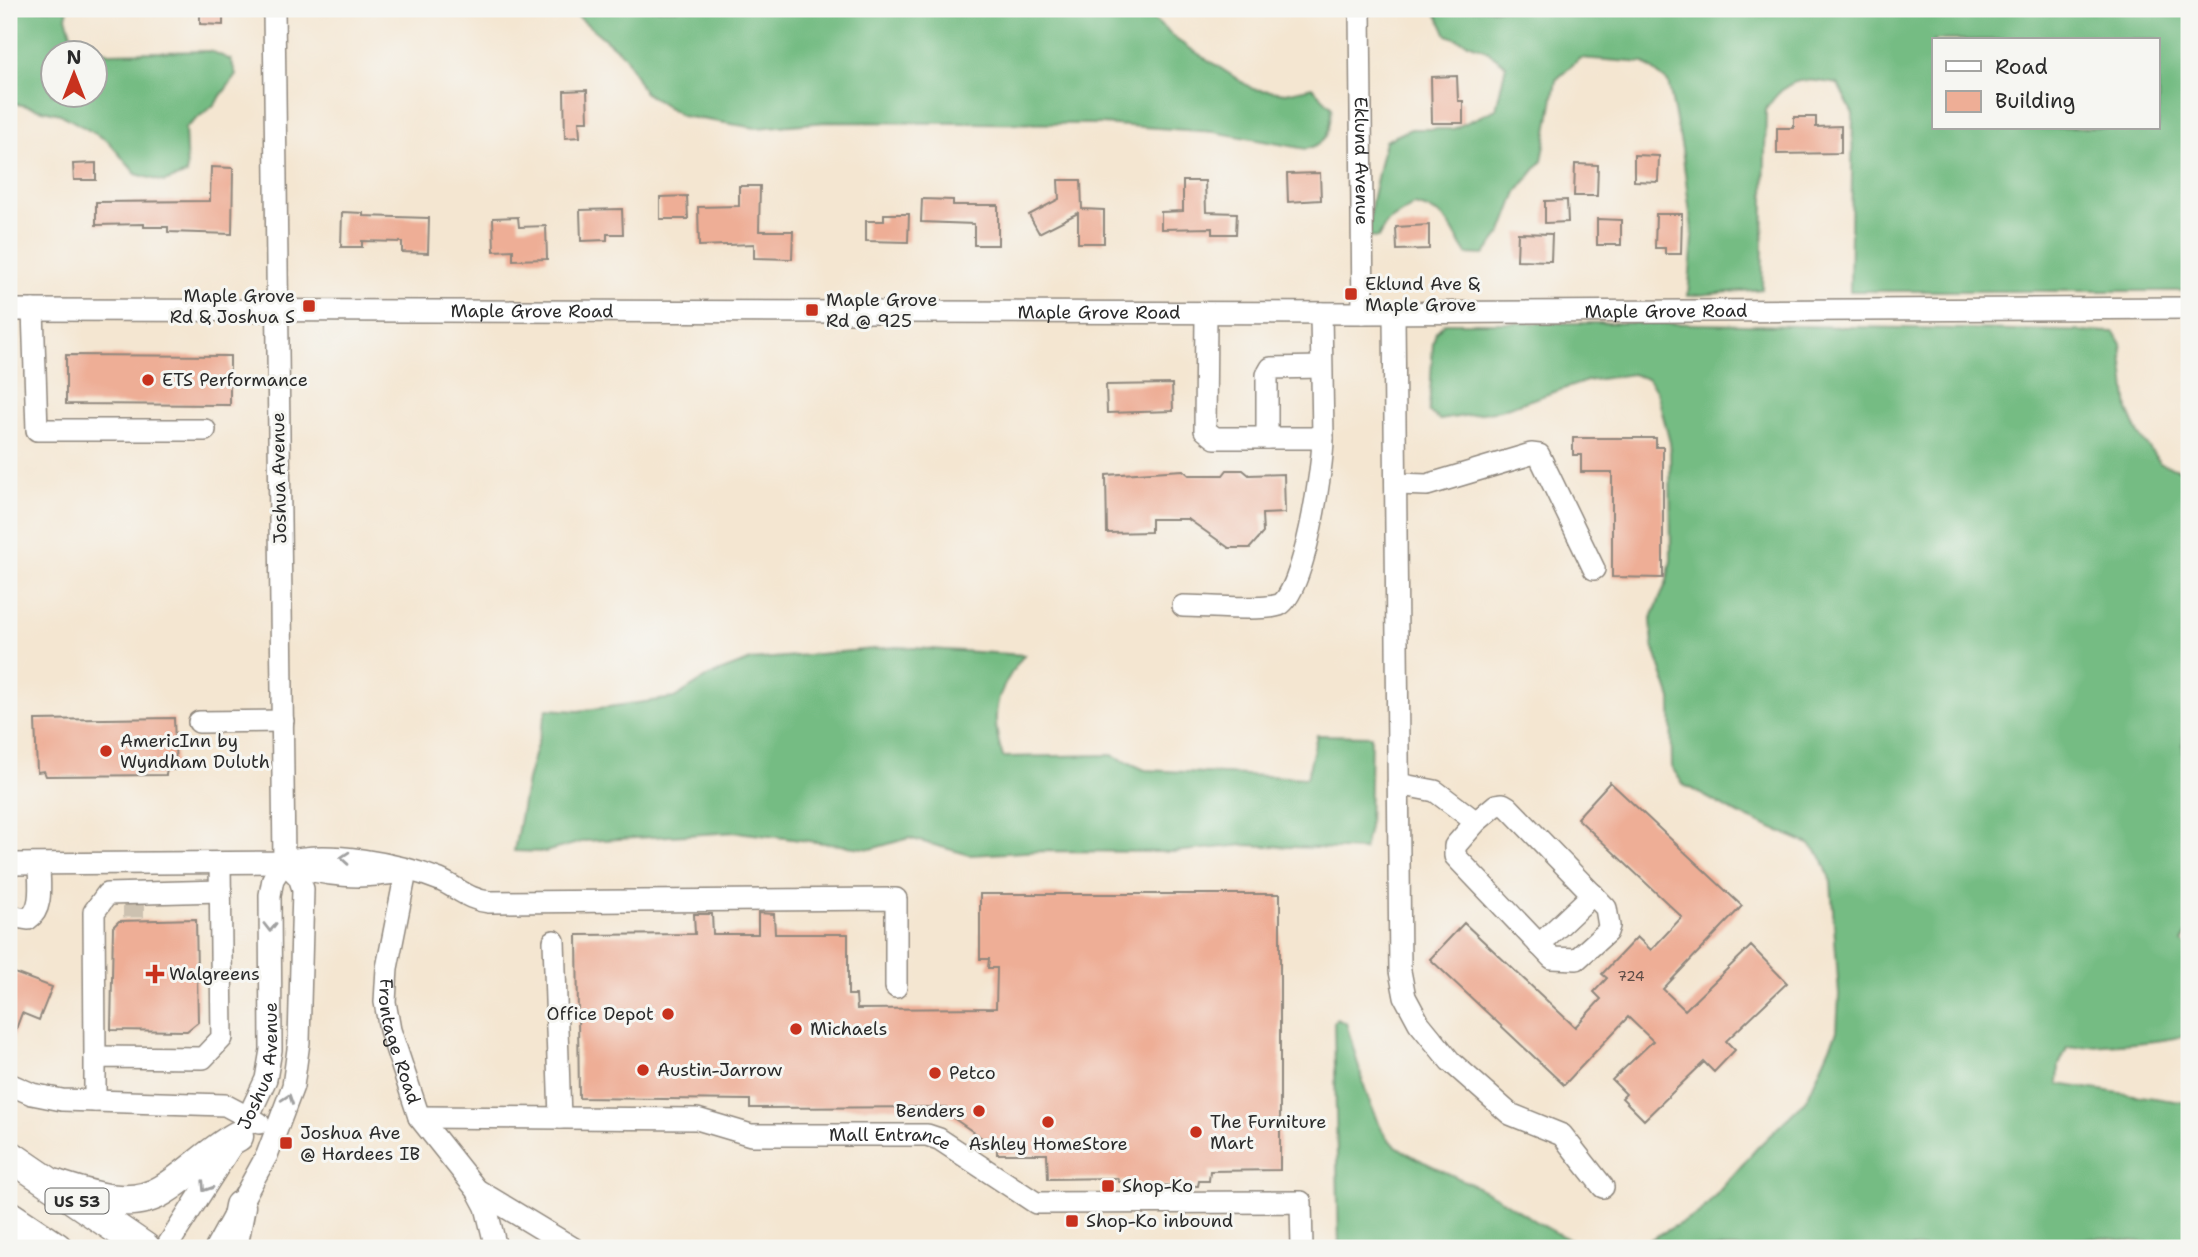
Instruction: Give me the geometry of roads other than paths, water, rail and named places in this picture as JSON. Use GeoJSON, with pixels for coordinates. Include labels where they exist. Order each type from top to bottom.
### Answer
{"type":"FeatureCollection","features":[{"type":"Feature","properties":{"kind":"highway"},"geometry":{"type":"LineString","coordinates":[[53,1184],[99,1198],[146,1196],[166,1189],[244,1127]]}},
{"type":"Feature","properties":{"kind":"highway","name":"US 53"},"geometry":{"type":"LineString","coordinates":[[9,1155],[145,1248]]}},
{"type":"Feature","properties":{"kind":"highway"},"geometry":{"type":"LineString","coordinates":[[232,1248],[240,1206]]}},
{"type":"Feature","properties":{"kind":"highway"},"geometry":{"type":"LineString","coordinates":[[9,1216],[57,1248]]}},
{"type":"Feature","properties":{"kind":"street","name":"Joshua Avenue"},"geometry":{"type":"LineString","coordinates":[[166,1248],[244,1127],[264,1085],[271,1058],[271,889],[284,862],[274,9]]}},
{"type":"Feature","properties":{"kind":"street","name":"Eklund Avenue"},"geometry":{"type":"LineString","coordinates":[[1360,9],[1363,313]]}},
{"type":"Feature","properties":{"kind":"street","name":"Maple Grove Road"},"geometry":{"type":"LineString","coordinates":[[9,310],[1394,313],[2189,308]]}},
{"type":"Feature","properties":{"kind":"street"},"geometry":{"type":"LineString","coordinates":[[33,310],[37,430],[205,430]]}},
{"type":"Feature","properties":{"kind":"street"},"geometry":{"type":"LineString","coordinates":[[1206,313],[1205,430],[1215,438],[1323,438]]}},
{"type":"Feature","properties":{"kind":"street"},"geometry":{"type":"LineString","coordinates":[[1183,606],[1279,605],[1293,593],[1323,465],[1321,313]]}},
{"type":"Feature","properties":{"kind":"street"},"geometry":{"type":"LineString","coordinates":[[1394,313],[1400,971],[1405,997],[1419,1023],[1450,1061],[1510,1114],[1562,1135],[1603,1186]]}},
{"type":"Feature","properties":{"kind":"street"},"geometry":{"type":"LineString","coordinates":[[1267,438],[1267,375],[1271,368],[1321,367]]}},
{"type":"Feature","properties":{"kind":"street"},"geometry":{"type":"LineString","coordinates":[[1396,484],[1427,485],[1531,454],[1539,456],[1594,569]]}},
{"type":"Feature","properties":{"kind":"street"},"geometry":{"type":"LineString","coordinates":[[199,722],[283,721]]}},
{"type":"Feature","properties":{"kind":"street"},"geometry":{"type":"LineString","coordinates":[[1398,784],[1434,791],[1476,822]]}},
{"type":"Feature","properties":{"kind":"street"},"geometry":{"type":"LineString","coordinates":[[1503,803],[1593,894],[1608,914],[1607,932],[1583,955],[1568,961],[1552,958],[1455,856],[1455,846],[1476,822],[1496,805],[1503,803]]}},
{"type":"Feature","properties":{"kind":"street"},"geometry":{"type":"LineString","coordinates":[[9,864],[284,862],[307,857],[343,858],[366,860],[438,879],[473,900],[489,902],[896,899],[896,987]]}},
{"type":"Feature","properties":{"kind":"street","name":"Joshua Avenue"},"geometry":{"type":"LineString","coordinates":[[216,1248],[276,1134],[293,1086],[297,1059],[303,928],[302,883],[294,870],[284,862]]}},
{"type":"Feature","properties":{"kind":"street"},"geometry":{"type":"LineString","coordinates":[[95,1057],[203,1058],[222,1038],[220,863]]}},
{"type":"Feature","properties":{"kind":"street"},"geometry":{"type":"LineString","coordinates":[[9,916],[28,919],[35,914],[38,907],[39,864]]}},
{"type":"Feature","properties":{"kind":"street","name":"Frontage Road"},"geometry":{"type":"LineString","coordinates":[[406,872],[390,949],[385,1002],[390,1030],[419,1116],[477,1190],[486,1207],[496,1248]]}},
{"type":"Feature","properties":{"kind":"street"},"geometry":{"type":"LineString","coordinates":[[95,1101],[94,912],[115,900],[165,893],[221,891]]}},
{"type":"Feature","properties":{"kind":"street"},"geometry":{"type":"LineString","coordinates":[[146,907],[165,893]]}},
{"type":"Feature","properties":{"kind":"street"},"geometry":{"type":"LineString","coordinates":[[1539,945],[1593,894]]}},
{"type":"Feature","properties":{"kind":"street"},"geometry":{"type":"LineString","coordinates":[[554,941],[561,1118]]}},
{"type":"Feature","properties":{"kind":"street"},"geometry":{"type":"LineString","coordinates":[[9,1084],[46,1098],[217,1104],[234,1108],[244,1127],[276,1134]]}},
{"type":"Feature","properties":{"kind":"street","name":"Mall Entrance"},"geometry":{"type":"LineString","coordinates":[[419,1116],[697,1119],[751,1135],[927,1135],[950,1145],[1036,1203],[1301,1202],[1302,1248]]}},
{"type":"Feature","properties":{"kind":"street","name":"Frontage Road"},"geometry":{"type":"LineString","coordinates":[[477,1190],[539,1240],[572,1248]]}},
{"type":"Feature","properties":{"kind":"tunnel"},"geometry":{"type":"LineString","coordinates":[[123,907],[146,907]]}},
{"type":"Feature","properties":{"kind":"place","name":"Eklund Ave & Maple Grove"},"geometry":{"type":"Point","coordinates":[1351,294]}},
{"type":"Feature","properties":{"kind":"place","name":"Maple Grove Rd & Joshua S"},"geometry":{"type":"Point","coordinates":[309,306]}},
{"type":"Feature","properties":{"kind":"place","name":"Maple Grove Rd @ 925"},"geometry":{"type":"Point","coordinates":[812,310]}},
{"type":"Feature","properties":{"kind":"place","name":"ETS Performance"},"geometry":{"type":"Point","coordinates":[148,380]}},
{"type":"Feature","properties":{"kind":"place","name":"AmericInn by Wyndham Duluth"},"geometry":{"type":"Point","coordinates":[106,751]}},
{"type":"Feature","properties":{"kind":"place","name":"Walgreens"},"geometry":{"type":"Point","coordinates":[155,974]}},
{"type":"Feature","properties":{"kind":"place","name":"Office Depot"},"geometry":{"type":"Point","coordinates":[668,1014]}},
{"type":"Feature","properties":{"kind":"place","name":"Michaels"},"geometry":{"type":"Point","coordinates":[796,1029]}},
{"type":"Feature","properties":{"kind":"place","name":"Austin-Jarrow"},"geometry":{"type":"Point","coordinates":[643,1070]}},
{"type":"Feature","properties":{"kind":"place","name":"Petco"},"geometry":{"type":"Point","coordinates":[935,1073]}},
{"type":"Feature","properties":{"kind":"place","name":"Benders"},"geometry":{"type":"Point","coordinates":[979,1111]}},
{"type":"Feature","properties":{"kind":"place","name":"Ashley HomeStore"},"geometry":{"type":"Point","coordinates":[1048,1122]}},
{"type":"Feature","properties":{"kind":"place","name":"The Furniture Mart"},"geometry":{"type":"Point","coordinates":[1196,1132]}},
{"type":"Feature","properties":{"kind":"place","name":"Joshua Ave @ Hardees IB"},"geometry":{"type":"Point","coordinates":[286,1143]}},
{"type":"Feature","properties":{"kind":"place","name":"Shop-Ko"},"geometry":{"type":"Point","coordinates":[1108,1186]}},
{"type":"Feature","properties":{"kind":"place","name":"Shop-Ko inbound"},"geometry":{"type":"Point","coordinates":[1072,1221]}}]}
